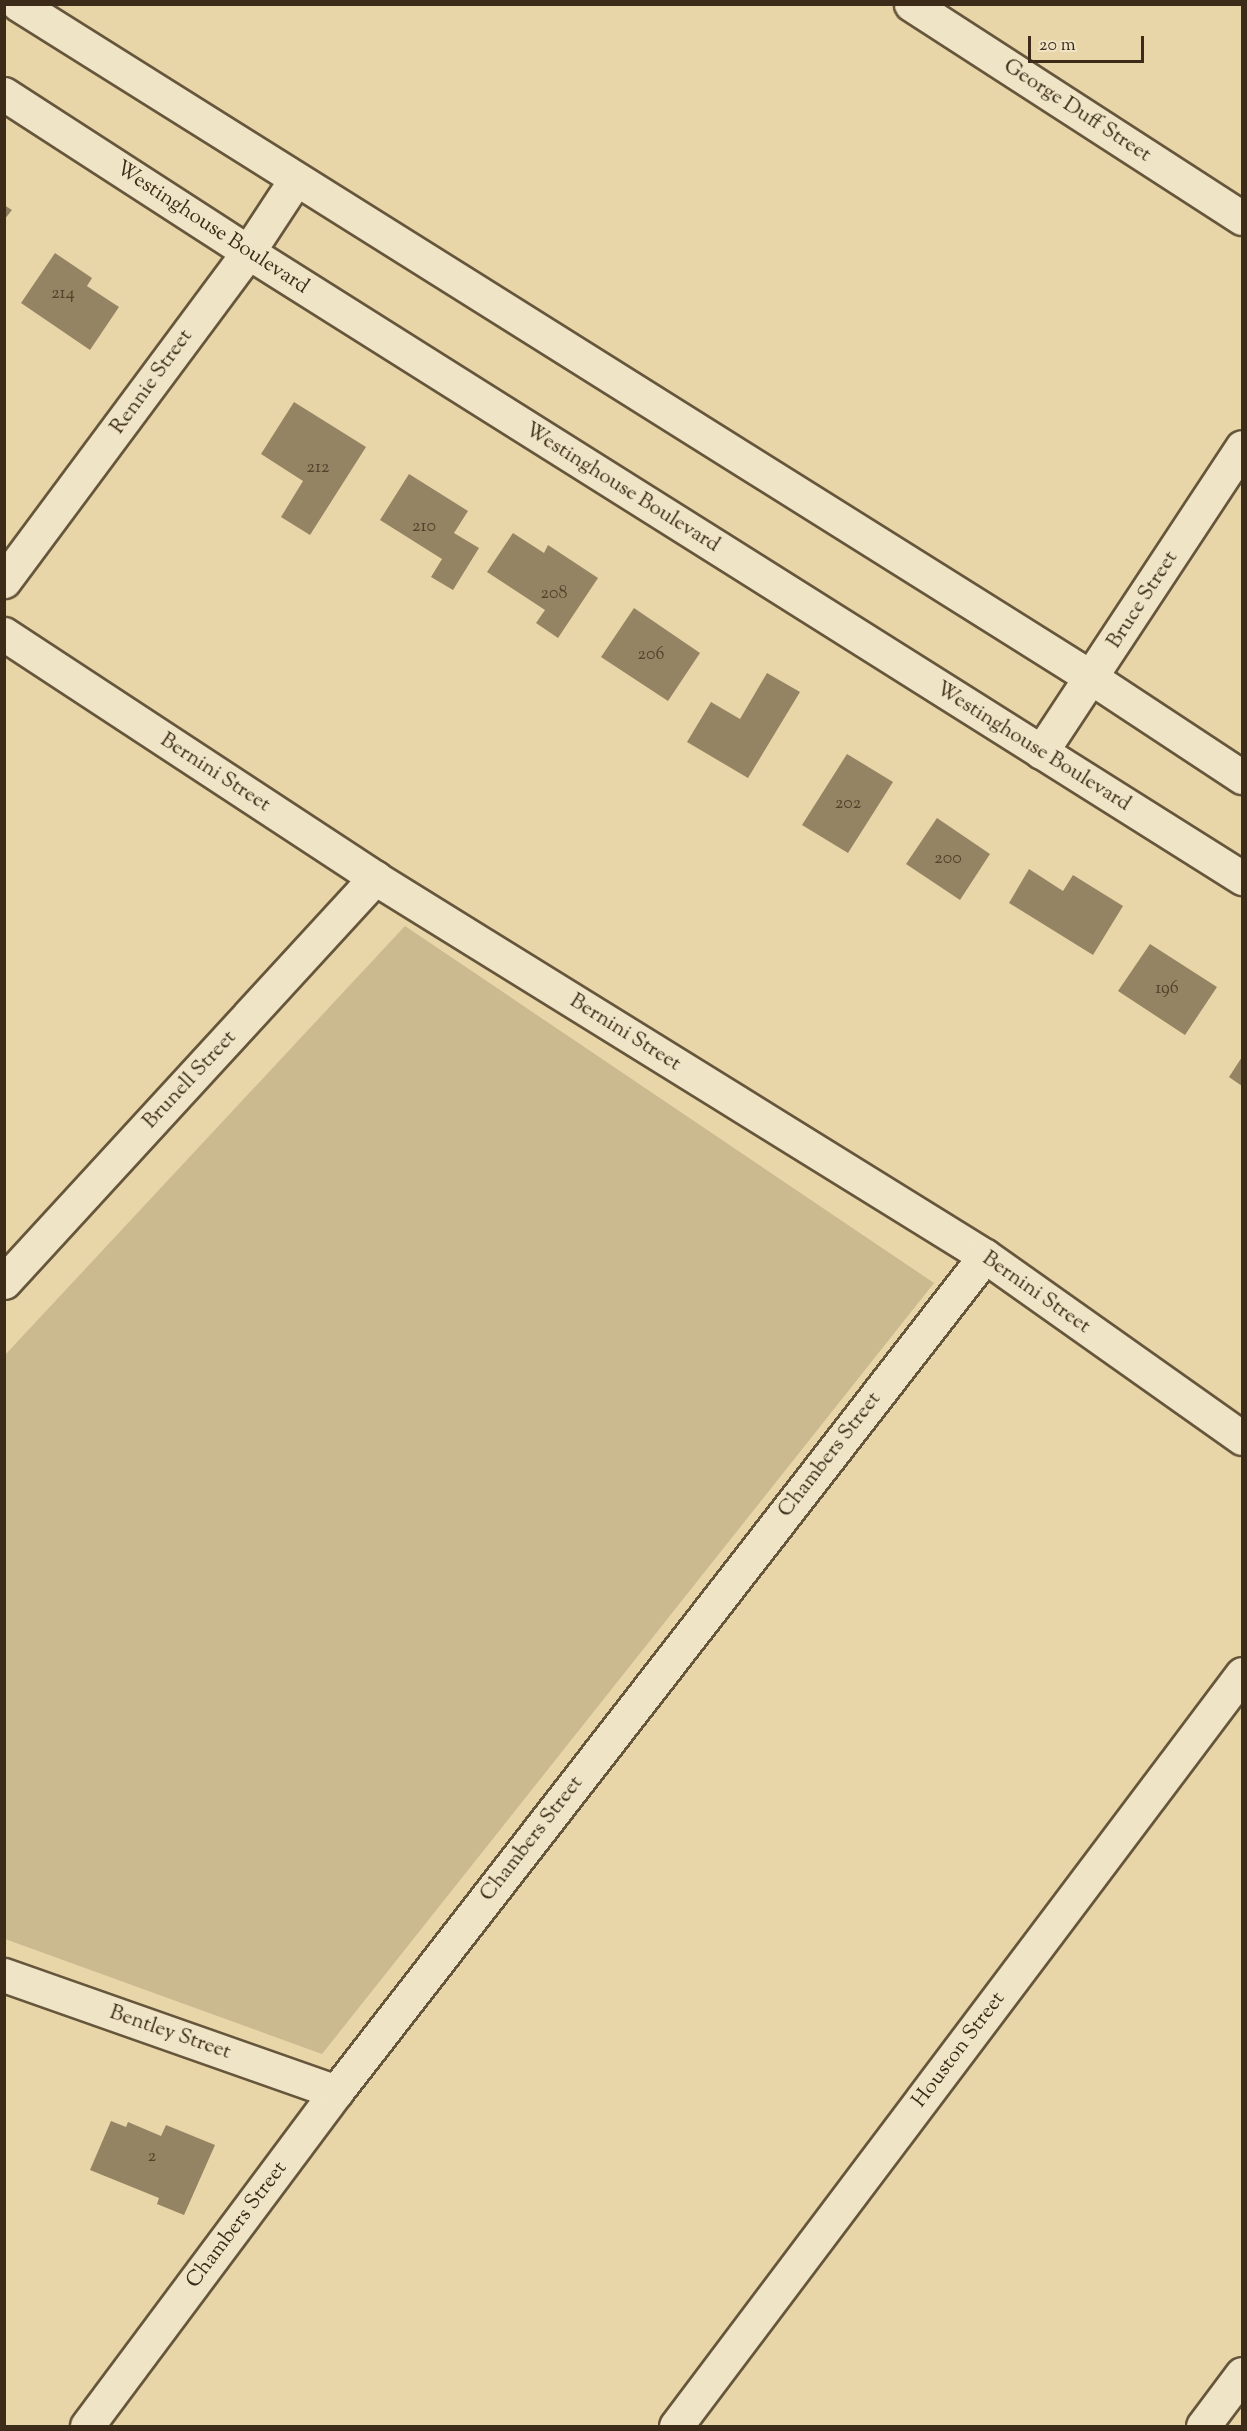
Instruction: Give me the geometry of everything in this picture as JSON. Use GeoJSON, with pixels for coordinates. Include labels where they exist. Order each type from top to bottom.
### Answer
{"type":"FeatureCollection","features":[{"type":"Feature","properties":{"kind":"street"},"geometry":{"type":"LineString","coordinates":[[18,4],[1092,678],[1242,777]]}},
{"type":"Feature","properties":{"kind":"street","name":"George Duff Street"},"geometry":{"type":"LineString","coordinates":[[911,4],[1242,218]]}},
{"type":"Feature","properties":{"kind":"street","name":"Westinghouse Boulevard"},"geometry":{"type":"LineString","coordinates":[[4,94],[248,252],[1242,878]]}},
{"type":"Feature","properties":{"kind":"street","name":"Rennie Street"},"geometry":{"type":"LineString","coordinates":[[4,581],[248,252],[296,179]]}},
{"type":"Feature","properties":{"kind":"street","name":"Bruce Street"},"geometry":{"type":"LineString","coordinates":[[1041,752],[1092,678],[1242,447]]}},
{"type":"Feature","properties":{"kind":"street","name":"Bernini Street"},"geometry":{"type":"LineString","coordinates":[[4,634],[375,878],[984,1256],[1242,1438]]}},
{"type":"Feature","properties":{"kind":"street","name":"Brunell Street"},"geometry":{"type":"LineString","coordinates":[[4,1282],[375,878]]}},
{"type":"Feature","properties":{"kind":"street","name":"Chambers Street"},"geometry":{"type":"LineString","coordinates":[[87,2427],[336,2092],[984,1256]]}},
{"type":"Feature","properties":{"kind":"street","name":"Houston Street"},"geometry":{"type":"LineString","coordinates":[[676,2427],[1242,1674]]}},
{"type":"Feature","properties":{"kind":"street","name":"Bentley Street"},"geometry":{"type":"LineString","coordinates":[[4,1975],[336,2092]]}},
{"type":"Feature","properties":{"kind":"street"},"geometry":{"type":"LineString","coordinates":[[1203,2427],[1242,2374]]}},
{"type":"Feature","properties":{"kind":"shaded area"},"geometry":{"type":"Polygon","coordinates":[[[405,926],[934,1283],[322,2054],[5,1939],[5,1355],[405,926]]]}},
{"type":"Feature","properties":{"kind":"building"},"geometry":{"type":"Polygon","coordinates":[[[4,205],[12,210],[4,220],[4,205]]]}},
{"type":"Feature","properties":{"kind":"building"},"geometry":{"type":"Polygon","coordinates":[[[55,253],[92,278],[87,286],[119,307],[90,350],[21,303],[55,253]]]}},
{"type":"Feature","properties":{"kind":"building"},"geometry":{"type":"Polygon","coordinates":[[[294,402],[366,447],[310,535],[281,517],[303,481],[261,454],[294,402]]]}},
{"type":"Feature","properties":{"kind":"building"},"geometry":{"type":"Polygon","coordinates":[[[409,474],[468,511],[454,533],[479,548],[453,590],[431,577],[442,559],[380,520],[409,474]]]}},
{"type":"Feature","properties":{"kind":"building"},"geometry":{"type":"Polygon","coordinates":[[[513,533],[544,553],[548,545],[598,578],[558,638],[536,623],[545,610],[487,572],[513,533]]]}},
{"type":"Feature","properties":{"kind":"building"},"geometry":{"type":"Polygon","coordinates":[[[634,608],[700,653],[668,701],[601,657],[634,608]]]}},
{"type":"Feature","properties":{"kind":"building"},"geometry":{"type":"Polygon","coordinates":[[[767,673],[800,692],[748,778],[687,742],[711,702],[740,719],[767,673]]]}},
{"type":"Feature","properties":{"kind":"building"},"geometry":{"type":"Polygon","coordinates":[[[847,754],[893,782],[848,853],[802,825],[847,754]]]}},
{"type":"Feature","properties":{"kind":"building"},"geometry":{"type":"Polygon","coordinates":[[[937,818],[990,854],[960,900],[906,864],[937,818]]]}},
{"type":"Feature","properties":{"kind":"building"},"geometry":{"type":"Polygon","coordinates":[[[1029,869],[1063,891],[1073,875],[1123,906],[1093,955],[1009,903],[1029,869]]]}},
{"type":"Feature","properties":{"kind":"building"},"geometry":{"type":"Polygon","coordinates":[[[1150,944],[1217,987],[1185,1035],[1118,991],[1150,944]]]}},
{"type":"Feature","properties":{"kind":"building"},"geometry":{"type":"Polygon","coordinates":[[[1242,1057],[1242,1086],[1229,1077],[1242,1057]]]}},
{"type":"Feature","properties":{"kind":"building"},"geometry":{"type":"Polygon","coordinates":[[[111,2121],[126,2127],[128,2122],[161,2136],[166,2125],[215,2145],[184,2215],[157,2204],[159,2198],[90,2170],[111,2121]]]}}]}
